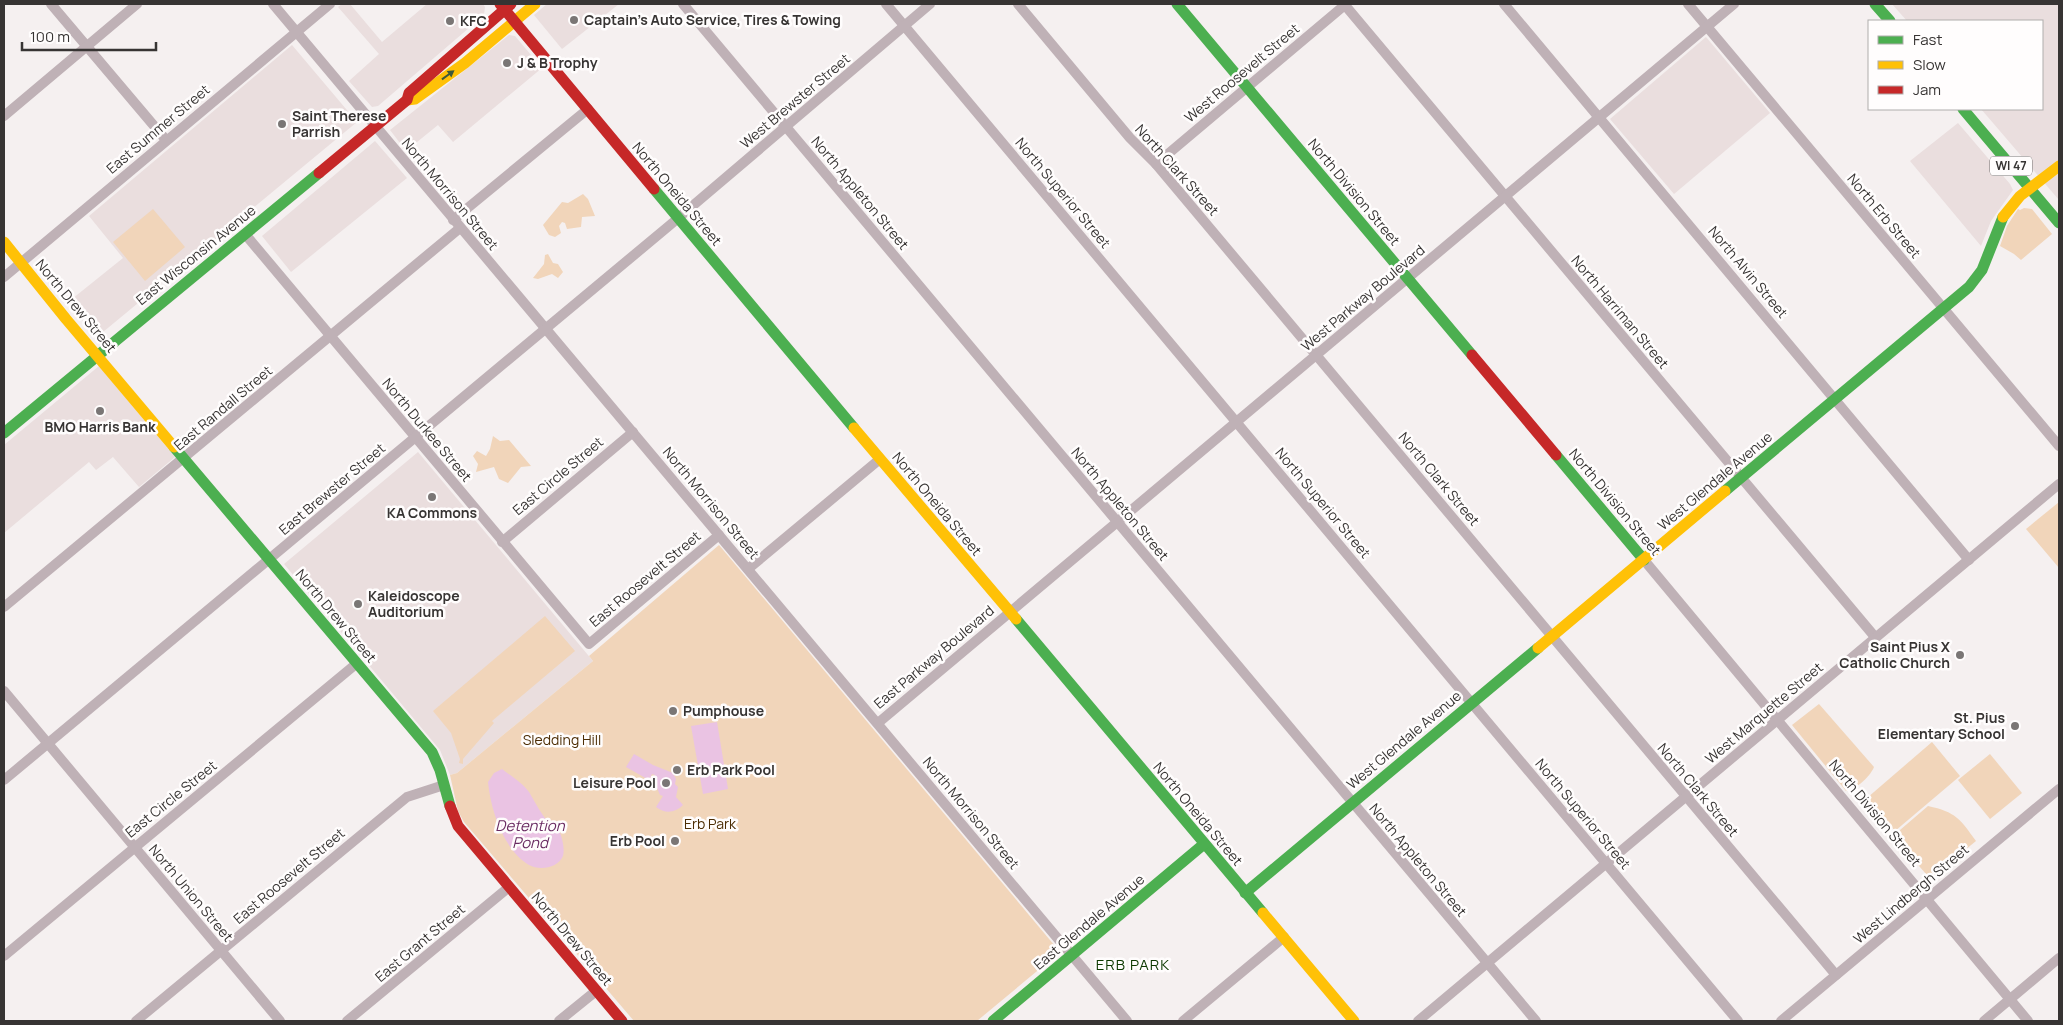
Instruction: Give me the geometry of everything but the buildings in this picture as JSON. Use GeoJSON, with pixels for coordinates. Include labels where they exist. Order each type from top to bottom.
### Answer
{"type":"FeatureCollection","features":[{"type":"Feature","properties":{"kind":"street"},"geometry":{"type":"LineString","coordinates":[[51,4],[166,140]]}},
{"type":"Feature","properties":{"kind":"street"},"geometry":{"type":"LineString","coordinates":[[4,116],[137,4]]}},
{"type":"Feature","properties":{"kind":"street","name":"North Morrison Street"},"geometry":{"type":"LineString","coordinates":[[273,4],[1127,1021]]}},
{"type":"Feature","properties":{"kind":"street","name":"East Summer Street"},"geometry":{"type":"LineString","coordinates":[[4,277],[330,4]]}},
{"type":"Feature","properties":{"kind":"street","name":"East Wisconsin Avenue"},"geometry":{"type":"LineString","coordinates":[[4,433],[408,100],[415,99],[465,63],[535,4]]}},
{"type":"Feature","properties":{"kind":"street","name":"North Appleton Street"},"geometry":{"type":"LineString","coordinates":[[683,4],[1536,1021]]}},
{"type":"Feature","properties":{"kind":"street","name":"North Superior Street"},"geometry":{"type":"LineString","coordinates":[[886,4],[1738,1021]]}},
{"type":"Feature","properties":{"kind":"street","name":"West Brewster Street"},"geometry":{"type":"LineString","coordinates":[[678,218],[930,4]]}},
{"type":"Feature","properties":{"kind":"street","name":"North Clark Street"},"geometry":{"type":"LineString","coordinates":[[1018,4],[1130,138],[1156,164],[1836,975]]}},
{"type":"Feature","properties":{"kind":"street","name":"North Division Street"},"geometry":{"type":"LineString","coordinates":[[1177,4],[1778,719],[2028,1021]]}},
{"type":"Feature","properties":{"kind":"street","name":"West Roosevelt Street"},"geometry":{"type":"LineString","coordinates":[[1156,164],[1345,4]]}},
{"type":"Feature","properties":{"kind":"street","name":"North Harriman Street"},"geometry":{"type":"LineString","coordinates":[[1345,4],[1875,637]]}},
{"type":"Feature","properties":{"kind":"street","name":"North Alvin Street"},"geometry":{"type":"LineString","coordinates":[[1504,4],[1969,560]]}},
{"type":"Feature","properties":{"kind":"street","name":"North Erb Street"},"geometry":{"type":"LineString","coordinates":[[1688,4],[2059,446]]}},
{"type":"Feature","properties":{"kind":"street","name":"West Parkway Boulevard"},"geometry":{"type":"LineString","coordinates":[[1009,612],[1734,4]]}},
{"type":"Feature","properties":{"kind":"street"},"geometry":{"type":"LineString","coordinates":[[1875,4],[1889,20]]}},
{"type":"Feature","properties":{"kind":"street","name":"East Wisconsin Avenue"},"geometry":{"type":"LineString","coordinates":[[408,100],[409,93],[506,5]]}},
{"type":"Feature","properties":{"kind":"street","name":"North Oneida Street"},"geometry":{"type":"LineString","coordinates":[[506,5],[515,21],[678,218],[1354,1021]]}},
{"type":"Feature","properties":{"kind":"street","name":"East Randall Street"},"geometry":{"type":"LineString","coordinates":[[4,607],[331,336],[588,108]]}},
{"type":"Feature","properties":{"kind":"street","name":"WI 47"},"geometry":{"type":"LineString","coordinates":[[1964,110],[2059,223]]}},
{"type":"Feature","properties":{"kind":"street","name":"West Glendale Avenue"},"geometry":{"type":"LineString","coordinates":[[1245,893],[1976,280],[1987,262],[1995,232],[2011,204],[2059,166]]}},
{"type":"Feature","properties":{"kind":"street","name":"East Brewster Street"},"geometry":{"type":"LineString","coordinates":[[4,780],[678,218]]}},
{"type":"Feature","properties":{"kind":"street","name":"North Durkee Street"},"geometry":{"type":"LineString","coordinates":[[245,234],[589,644]]}},
{"type":"Feature","properties":{"kind":"street","name":"North Drew Street"},"geometry":{"type":"LineString","coordinates":[[4,242],[97,356],[432,752],[437,761],[450,809],[458,826],[622,1021]]}},
{"type":"Feature","properties":{"kind":"street","name":"East Circle Street"},"geometry":{"type":"LineString","coordinates":[[502,542],[633,432]]}},
{"type":"Feature","properties":{"kind":"street"},"geometry":{"type":"LineString","coordinates":[[748,569],[880,459]]}},
{"type":"Feature","properties":{"kind":"street","name":"West Marquette Street"},"geometry":{"type":"LineString","coordinates":[[1418,1021],[2059,484]]}},
{"type":"Feature","properties":{"kind":"street","name":"East Roosevelt Street"},"geometry":{"type":"LineString","coordinates":[[589,644],[719,535]]}},
{"type":"Feature","properties":{"kind":"street","name":"East Parkway Boulevard"},"geometry":{"type":"LineString","coordinates":[[878,723],[1009,612]]}},
{"type":"Feature","properties":{"kind":"street","name":"East Circle Street"},"geometry":{"type":"LineString","coordinates":[[4,956],[356,664]]}},
{"type":"Feature","properties":{"kind":"street","name":"North Union Street"},"geometry":{"type":"LineString","coordinates":[[4,691],[280,1021]]}},
{"type":"Feature","properties":{"kind":"street","name":"East Roosevelt Street"},"geometry":{"type":"LineString","coordinates":[[136,1021],[407,797],[444,785]]}},
{"type":"Feature","properties":{"kind":"street","name":"West Lindbergh Street"},"geometry":{"type":"LineString","coordinates":[[1781,1021],[2059,789]]}},
{"type":"Feature","properties":{"kind":"street","name":"East Glendale Avenue"},"geometry":{"type":"LineString","coordinates":[[993,1021],[1073,956],[1204,844]]}},
{"type":"Feature","properties":{"kind":"street","name":"East Grant Street"},"geometry":{"type":"LineString","coordinates":[[347,1021],[510,887]]}},
{"type":"Feature","properties":{"kind":"street"},"geometry":{"type":"LineString","coordinates":[[1183,1021],[1284,937]]}},
{"type":"Feature","properties":{"kind":"street"},"geometry":{"type":"LineString","coordinates":[[1984,1021],[2059,958]]}},
{"type":"Feature","properties":{"kind":"street"},"geometry":{"type":"LineString","coordinates":[[559,1021],[596,991]]}},
{"type":"Feature","properties":{"kind":"shaded area"},"geometry":{"type":"Polygon","coordinates":[[[342,4],[350,4],[382,42],[427,4],[483,4],[485,7],[484,15],[378,106],[372,107],[349,81],[379,54],[338,7],[342,4]]]}},
{"type":"Feature","properties":{"kind":"shaded area"},"geometry":{"type":"Polygon","coordinates":[[[547,4],[619,4],[562,49],[534,15],[547,4]]]}},
{"type":"Feature","properties":{"kind":"shaded area"},"geometry":{"type":"Polygon","coordinates":[[[1892,4],[2059,4],[2059,200],[1982,110],[2043,110],[2043,20],[1906,20],[1892,4]]]}},
{"type":"Feature","properties":{"kind":"shaded area"},"geometry":{"type":"Polygon","coordinates":[[[509,35],[515,36],[542,68],[453,142],[438,125],[406,151],[390,130],[509,35]]]}},
{"type":"Feature","properties":{"kind":"shaded area"},"geometry":{"type":"Polygon","coordinates":[[[1706,37],[1770,113],[1674,194],[1610,119],[1706,37]]]}},
{"type":"Feature","properties":{"kind":"shaded area"},"geometry":{"type":"Polygon","coordinates":[[[292,45],[357,122],[97,337],[67,303],[123,258],[89,216],[292,45]]]}},
{"type":"Feature","properties":{"kind":"shaded area"},"geometry":{"type":"Polygon","coordinates":[[[1958,123],[2013,190],[1991,221],[1981,246],[1910,161],[1958,123]]]}},
{"type":"Feature","properties":{"kind":"shaded area"},"geometry":{"type":"Polygon","coordinates":[[[375,141],[407,178],[291,272],[262,236],[375,141]]]}},
{"type":"Feature","properties":{"kind":"shaded area"},"geometry":{"type":"Polygon","coordinates":[[[99,366],[175,457],[139,487],[113,457],[96,470],[89,462],[4,533],[4,445],[99,366]]]}},
{"type":"Feature","properties":{"kind":"shaded area"},"geometry":{"type":"Polygon","coordinates":[[[418,452],[593,661],[457,773],[450,775],[440,750],[284,564],[418,452]]]}},
{"type":"Feature","properties":{"kind":"green space"},"geometry":{"type":"Polygon","coordinates":[[[583,194],[588,199],[595,216],[582,217],[581,227],[567,229],[565,223],[562,222],[559,226],[561,233],[555,237],[549,235],[543,225],[562,202],[568,203],[583,194]]]}},
{"type":"Feature","properties":{"kind":"green space"},"geometry":{"type":"Polygon","coordinates":[[[153,209],[185,247],[145,281],[113,242],[153,209]]]}},
{"type":"Feature","properties":{"kind":"green space"},"geometry":{"type":"Polygon","coordinates":[[[2018,209],[2032,209],[2052,234],[2021,260],[2000,246],[2007,226],[2018,209]]]}},
{"type":"Feature","properties":{"kind":"green space"},"geometry":{"type":"Polygon","coordinates":[[[548,254],[553,263],[558,264],[563,272],[558,278],[552,274],[538,279],[533,278],[544,264],[545,255],[548,254]]]}},
{"type":"Feature","properties":{"kind":"green space"},"geometry":{"type":"Polygon","coordinates":[[[493,436],[500,441],[509,440],[531,466],[521,467],[508,483],[499,479],[494,467],[476,472],[478,464],[473,456],[477,451],[486,456],[493,436]]]}},
{"type":"Feature","properties":{"kind":"green space"},"geometry":{"type":"Polygon","coordinates":[[[2059,502],[2059,568],[2026,529],[2059,502]]]}},
{"type":"Feature","properties":{"kind":"green space","name":"Erb Park"},"geometry":{"type":"Polygon","coordinates":[[[719,545],[1060,952],[977,1021],[634,1021],[464,822],[458,811],[450,775],[457,773],[593,661],[589,656],[719,545]]]}},
{"type":"Feature","properties":{"kind":"green space"},"geometry":{"type":"Polygon","coordinates":[[[545,616],[575,651],[492,721],[494,723],[463,759],[463,764],[459,763],[460,759],[451,733],[433,711],[545,616]]]}},
{"type":"Feature","properties":{"kind":"green space"},"geometry":{"type":"Polygon","coordinates":[[[1819,704],[1874,767],[1866,778],[1850,790],[1846,791],[1792,725],[1819,704]]]}},
{"type":"Feature","properties":{"kind":"green space"},"geometry":{"type":"Polygon","coordinates":[[[1932,742],[1960,776],[1895,831],[1867,798],[1932,742]]]}},
{"type":"Feature","properties":{"kind":"green space"},"geometry":{"type":"Polygon","coordinates":[[[1990,754],[2022,793],[1990,819],[1958,780],[1990,754]]]}},
{"type":"Feature","properties":{"kind":"green space"},"geometry":{"type":"Polygon","coordinates":[[[1928,806],[1951,814],[1966,827],[1976,841],[1933,876],[1926,874],[1893,836],[1928,806]]]}},
{"type":"Feature","properties":{"kind":"water"},"geometry":{"type":"Polygon","coordinates":[[[717,722],[728,789],[703,794],[691,726],[717,722]]]}},
{"type":"Feature","properties":{"kind":"water","name":"Leisure Pool"},"geometry":{"type":"Polygon","coordinates":[[[634,754],[653,765],[673,773],[676,779],[675,784],[678,787],[676,797],[683,805],[677,810],[670,812],[656,807],[663,796],[660,795],[655,783],[655,775],[652,774],[649,780],[626,767],[634,754]]]}},
{"type":"Feature","properties":{"kind":"water","name":"Detention Pond"},"geometry":{"type":"Polygon","coordinates":[[[502,769],[526,789],[544,817],[559,830],[564,853],[561,860],[553,866],[538,868],[529,865],[520,858],[505,839],[495,817],[488,782],[494,773],[502,769]]]}},
{"type":"Feature","properties":{"kind":"traffic: fast"},"geometry":{"type":"LineString","coordinates":[[1177,4],[1472,355]]}},
{"type":"Feature","properties":{"kind":"traffic: fast"},"geometry":{"type":"LineString","coordinates":[[1875,4],[1889,20]]}},
{"type":"Feature","properties":{"kind":"traffic: fast"},"geometry":{"type":"LineString","coordinates":[[1964,110],[2059,223]]}},
{"type":"Feature","properties":{"kind":"traffic: fast"},"geometry":{"type":"LineString","coordinates":[[4,433],[319,173]]}},
{"type":"Feature","properties":{"kind":"traffic: fast"},"geometry":{"type":"LineString","coordinates":[[654,189],[854,428]]}},
{"type":"Feature","properties":{"kind":"traffic: fast"},"geometry":{"type":"LineString","coordinates":[[1725,491],[1969,287],[1982,270],[2003,217]]}},
{"type":"Feature","properties":{"kind":"traffic: fast"},"geometry":{"type":"LineString","coordinates":[[174,447],[432,752],[440,770],[450,806]]}},
{"type":"Feature","properties":{"kind":"traffic: fast"},"geometry":{"type":"LineString","coordinates":[[1556,455],[1644,560]]}},
{"type":"Feature","properties":{"kind":"traffic: fast"},"geometry":{"type":"LineString","coordinates":[[1016,619],[1263,913]]}},
{"type":"Feature","properties":{"kind":"traffic: fast"},"geometry":{"type":"LineString","coordinates":[[1245,893],[1538,648]]}},
{"type":"Feature","properties":{"kind":"traffic: fast"},"geometry":{"type":"LineString","coordinates":[[993,1021],[1204,844]]}},
{"type":"Feature","properties":{"kind":"traffic: slow"},"geometry":{"type":"LineString","coordinates":[[407,100],[415,99],[465,63],[535,4]]}},
{"type":"Feature","properties":{"kind":"traffic: slow"},"geometry":{"type":"LineString","coordinates":[[2003,217],[2020,196],[2059,166]]}},
{"type":"Feature","properties":{"kind":"traffic: slow"},"geometry":{"type":"LineString","coordinates":[[4,242],[174,447]]}},
{"type":"Feature","properties":{"kind":"traffic: slow"},"geometry":{"type":"LineString","coordinates":[[854,428],[1016,619]]}},
{"type":"Feature","properties":{"kind":"traffic: slow"},"geometry":{"type":"LineString","coordinates":[[1538,648],[1725,491]]}},
{"type":"Feature","properties":{"kind":"traffic: slow"},"geometry":{"type":"LineString","coordinates":[[1263,913],[1354,1021]]}},
{"type":"Feature","properties":{"kind":"traffic: jam"},"geometry":{"type":"LineString","coordinates":[[500,4],[654,189]]}},
{"type":"Feature","properties":{"kind":"traffic: jam"},"geometry":{"type":"LineString","coordinates":[[319,173],[407,100],[409,93],[511,4]]}},
{"type":"Feature","properties":{"kind":"traffic: jam"},"geometry":{"type":"LineString","coordinates":[[1472,355],[1556,455]]}},
{"type":"Feature","properties":{"kind":"traffic: jam"},"geometry":{"type":"LineString","coordinates":[[450,806],[458,826],[622,1021]]}},
{"type":"Feature","properties":{"kind":"place","name":"Captain's Auto Service, Tires & Towing"},"geometry":{"type":"Point","coordinates":[574,20]}},
{"type":"Feature","properties":{"kind":"place","name":"KFC"},"geometry":{"type":"Point","coordinates":[450,21]}},
{"type":"Feature","properties":{"kind":"place","name":"J & B Trophy"},"geometry":{"type":"Point","coordinates":[507,63]}},
{"type":"Feature","properties":{"kind":"place","name":"Saint Therese Parrish"},"geometry":{"type":"Point","coordinates":[282,124]}},
{"type":"Feature","properties":{"kind":"place","name":"BMO Harris Bank"},"geometry":{"type":"Point","coordinates":[100,411]}},
{"type":"Feature","properties":{"kind":"place","name":"KA Commons"},"geometry":{"type":"Point","coordinates":[432,497]}},
{"type":"Feature","properties":{"kind":"place","name":"Kaleidoscope Auditorium"},"geometry":{"type":"Point","coordinates":[358,604]}},
{"type":"Feature","properties":{"kind":"place","name":"Saint Pius X Catholic Church"},"geometry":{"type":"Point","coordinates":[1960,655]}},
{"type":"Feature","properties":{"kind":"place","name":"Pumphouse"},"geometry":{"type":"Point","coordinates":[673,711]}},
{"type":"Feature","properties":{"kind":"place","name":"St. Pius Elementary School"},"geometry":{"type":"Point","coordinates":[2015,726]}},
{"type":"Feature","properties":{"kind":"place","name":"Erb Park Pool"},"geometry":{"type":"Point","coordinates":[677,770]}},
{"type":"Feature","properties":{"kind":"place","name":"Leisure Pool"},"geometry":{"type":"Point","coordinates":[666,783]}},
{"type":"Feature","properties":{"kind":"place","name":"Erb Pool"},"geometry":{"type":"Point","coordinates":[675,841]}},
{"type":"Feature","properties":{"kind":"district","name":"ERB PARK"},"geometry":{"type":"Point","coordinates":[1133,965]}},
{"type":"Feature","properties":{"kind":"park label","name":"Sledding Hill"},"geometry":{"type":"Point","coordinates":[562,740]}}]}
